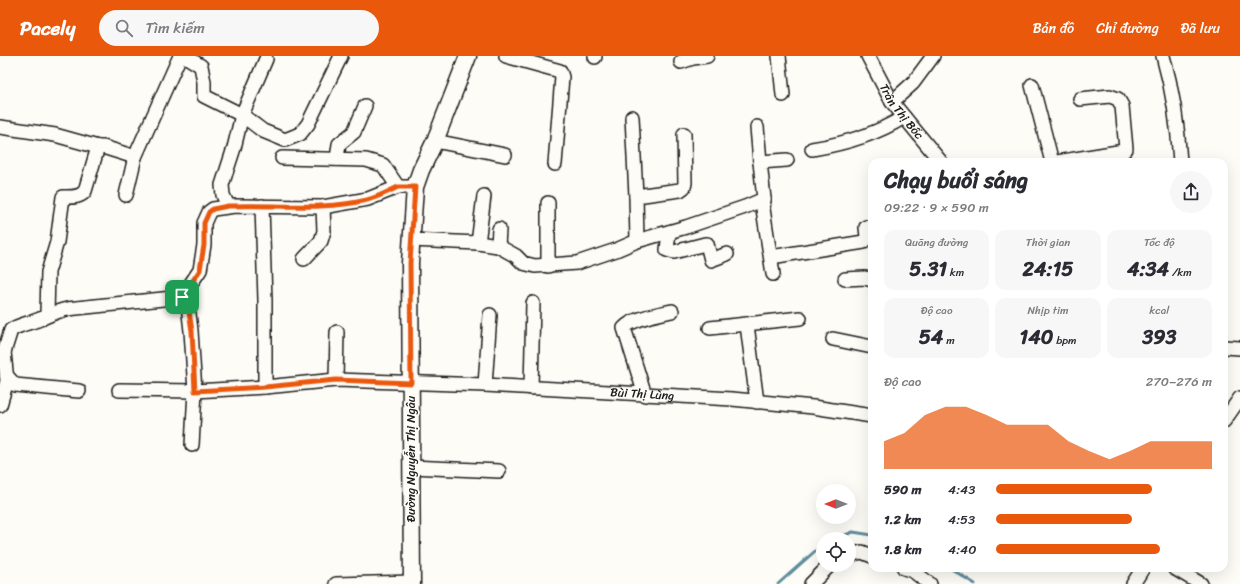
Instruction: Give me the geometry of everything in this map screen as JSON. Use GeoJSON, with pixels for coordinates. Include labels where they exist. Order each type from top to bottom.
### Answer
{"type":"FeatureCollection","features":[{"type":"Feature","properties":{"kind":"main road","name":"Đường Nguyễn Thị Ngâu"},"geometry":{"type":"LineString","coordinates":[[412,583],[410,467],[411,240],[415,187],[436,141],[468,56]]}},
{"type":"Feature","properties":{"kind":"street"},"geometry":{"type":"LineString","coordinates":[[126,195],[135,157],[180,56]]}},
{"type":"Feature","properties":{"kind":"street"},"geometry":{"type":"LineString","coordinates":[[185,56],[201,66],[204,82],[204,96],[242,115],[263,131],[285,140],[300,134],[308,124],[341,56]]}},
{"type":"Feature","properties":{"kind":"street"},"geometry":{"type":"LineString","coordinates":[[506,56],[560,71],[562,77],[555,164]]}},
{"type":"Feature","properties":{"kind":"street"},"geometry":{"type":"LineString","coordinates":[[681,62],[707,56]]}},
{"type":"Feature","properties":{"kind":"street"},"geometry":{"type":"LineString","coordinates":[[779,56],[783,95]]}},
{"type":"Feature","properties":{"kind":"street","name":"Trần Thị Bốc"},"geometry":{"type":"LineString","coordinates":[[868,56],[892,102],[938,158]]}},
{"type":"Feature","properties":{"kind":"street"},"geometry":{"type":"LineString","coordinates":[[892,102],[913,83],[933,56]]}},
{"type":"Feature","properties":{"kind":"street"},"geometry":{"type":"LineString","coordinates":[[1163,56],[1170,80],[1179,132],[1180,158]]}},
{"type":"Feature","properties":{"kind":"street"},"geometry":{"type":"LineString","coordinates":[[228,206],[223,195],[222,185],[234,148],[242,115],[266,59]]}},
{"type":"Feature","properties":{"kind":"street"},"geometry":{"type":"LineString","coordinates":[[1032,85],[1051,158]]}},
{"type":"Feature","properties":{"kind":"street"},"geometry":{"type":"LineString","coordinates":[[1080,99],[1110,96],[1118,98],[1122,106],[1126,149],[1124,151],[1081,158]]}},
{"type":"Feature","properties":{"kind":"street"},"geometry":{"type":"LineString","coordinates":[[337,159],[339,144],[354,132],[365,106]]}},
{"type":"Feature","properties":{"kind":"street"},"geometry":{"type":"LineString","coordinates":[[632,116],[637,241]]}},
{"type":"Feature","properties":{"kind":"street"},"geometry":{"type":"LineString","coordinates":[[812,149],[857,138],[890,126],[904,117]]}},
{"type":"Feature","properties":{"kind":"street"},"geometry":{"type":"LineString","coordinates":[[0,127],[55,135],[135,157]]}},
{"type":"Feature","properties":{"kind":"street"},"geometry":{"type":"LineString","coordinates":[[757,127],[764,199],[763,209],[773,274]]}},
{"type":"Feature","properties":{"kind":"street"},"geometry":{"type":"LineString","coordinates":[[636,196],[680,190],[684,187],[684,134]]}},
{"type":"Feature","properties":{"kind":"street"},"geometry":{"type":"LineString","coordinates":[[436,141],[505,155]]}},
{"type":"Feature","properties":{"kind":"street"},"geometry":{"type":"LineString","coordinates":[[47,315],[48,272],[57,242],[63,197],[78,197],[85,191],[98,148]]}},
{"type":"Feature","properties":{"kind":"street"},"geometry":{"type":"LineString","coordinates":[[282,158],[366,160],[383,165],[398,187]]}},
{"type":"Feature","properties":{"kind":"street"},"geometry":{"type":"LineString","coordinates":[[760,162],[787,160]]}},
{"type":"Feature","properties":{"kind":"street"},"geometry":{"type":"LineString","coordinates":[[182,297],[200,270],[204,245],[204,223],[209,212],[213,209],[228,206],[323,207],[368,200],[398,187],[415,187]]}},
{"type":"Feature","properties":{"kind":"street"},"geometry":{"type":"LineString","coordinates":[[478,243],[484,196]]}},
{"type":"Feature","properties":{"kind":"street"},"geometry":{"type":"LineString","coordinates":[[411,240],[478,243],[498,246],[516,256],[523,262],[535,266],[548,266],[577,262],[616,250],[637,241],[669,232],[764,199]]}},
{"type":"Feature","properties":{"kind":"street"},"geometry":{"type":"LineString","coordinates":[[548,203],[548,266]]}},
{"type":"Feature","properties":{"kind":"street"},"geometry":{"type":"LineString","coordinates":[[262,206],[265,300],[265,387]]}},
{"type":"Feature","properties":{"kind":"street"},"geometry":{"type":"LineString","coordinates":[[304,259],[321,241],[324,231],[323,207]]}},
{"type":"Feature","properties":{"kind":"street"},"geometry":{"type":"LineString","coordinates":[[771,257],[819,248],[864,242],[867,237],[866,227]]}},
{"type":"Feature","properties":{"kind":"street"},"geometry":{"type":"LineString","coordinates":[[498,246],[499,229]]}},
{"type":"Feature","properties":{"kind":"street"},"geometry":{"type":"LineString","coordinates":[[669,232],[667,250],[670,252],[707,244],[711,260],[727,254]]}},
{"type":"Feature","properties":{"kind":"street"},"geometry":{"type":"LineString","coordinates":[[845,279],[868,279]]}},
{"type":"Feature","properties":{"kind":"street"},"geometry":{"type":"LineString","coordinates":[[0,404],[7,381],[2,354],[6,331],[67,309],[182,297],[186,299],[188,305],[192,331],[195,391],[192,445]]}},
{"type":"Feature","properties":{"kind":"street"},"geometry":{"type":"LineString","coordinates":[[531,388],[533,303]]}},
{"type":"Feature","properties":{"kind":"street"},"geometry":{"type":"LineString","coordinates":[[646,394],[624,328],[627,325],[639,320],[672,311]]}},
{"type":"Feature","properties":{"kind":"street"},"geometry":{"type":"LineString","coordinates":[[485,385],[490,315]]}},
{"type":"Feature","properties":{"kind":"street"},"geometry":{"type":"LineString","coordinates":[[710,328],[800,318]]}},
{"type":"Feature","properties":{"kind":"street"},"geometry":{"type":"LineString","coordinates":[[747,325],[757,402]]}},
{"type":"Feature","properties":{"kind":"street"},"geometry":{"type":"LineString","coordinates":[[336,380],[337,332]]}},
{"type":"Feature","properties":{"kind":"street"},"geometry":{"type":"LineString","coordinates":[[833,339],[868,346]]}},
{"type":"Feature","properties":{"kind":"street"},"geometry":{"type":"LineString","coordinates":[[1228,347],[1240,348]]}},
{"type":"Feature","properties":{"kind":"street"},"geometry":{"type":"LineString","coordinates":[[7,376],[14,385],[79,391]]}},
{"type":"Feature","properties":{"kind":"street","name":"Bùi Thị Lùng"},"geometry":{"type":"LineString","coordinates":[[119,390],[195,391],[265,387],[336,380],[485,385],[757,402],[813,407],[868,415]]}},
{"type":"Feature","properties":{"kind":"street"},"geometry":{"type":"LineString","coordinates":[[1228,415],[1240,398]]}},
{"type":"Feature","properties":{"kind":"street"},"geometry":{"type":"LineString","coordinates":[[410,467],[499,471]]}},
{"type":"Feature","properties":{"kind":"street"},"geometry":{"type":"LineString","coordinates":[[856,553],[862,552],[868,554]]}},
{"type":"Feature","properties":{"kind":"street"},"geometry":{"type":"LineString","coordinates":[[811,584],[823,572]]}},
{"type":"Feature","properties":{"kind":"street"},"geometry":{"type":"LineString","coordinates":[[1134,584],[1141,572]]}},
{"type":"Feature","properties":{"kind":"street"},"geometry":{"type":"LineString","coordinates":[[1181,572],[1201,584]]}},
{"type":"Feature","properties":{"kind":"street"},"geometry":{"type":"LineString","coordinates":[[909,574],[930,584]]}},
{"type":"Feature","properties":{"kind":"street"},"geometry":{"type":"LineString","coordinates":[[336,584],[412,583]]}},
{"type":"Feature","properties":{"kind":"waterway"},"geometry":{"type":"LineString","coordinates":[[856,532],[868,534]]}},
{"type":"Feature","properties":{"kind":"waterway"},"geometry":{"type":"LineString","coordinates":[[778,584],[816,550]]}},
{"type":"Feature","properties":{"kind":"waterway"},"geometry":{"type":"LineString","coordinates":[[956,572],[975,584]]}},
{"type":"Feature","properties":{"kind":"route"},"geometry":{"type":"LineString","coordinates":[[398,187],[415,187],[410,263],[411,383],[336,380],[265,387],[195,391],[192,331],[188,305],[186,299],[182,297],[200,270],[204,245],[204,223],[209,212],[213,209],[228,206],[323,207],[368,200],[398,187]]}}]}
